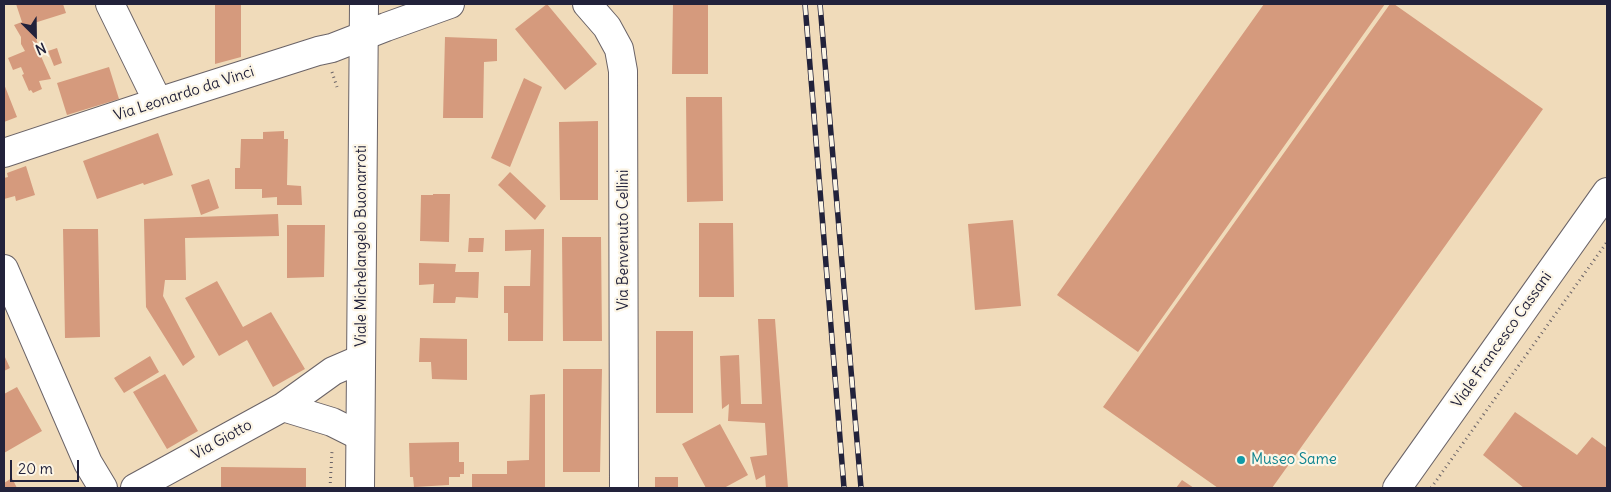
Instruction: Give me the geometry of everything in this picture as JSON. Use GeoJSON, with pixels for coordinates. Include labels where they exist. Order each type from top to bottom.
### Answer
{"type":"FeatureCollection","features":[{"type":"Feature","properties":{"kind":"street"},"geometry":{"type":"LineString","coordinates":[[110,4],[158,102]]}},
{"type":"Feature","properties":{"kind":"street","name":"Viale Michelangelo Buonarroti"},"geometry":{"type":"LineString","coordinates":[[360,488],[364,4]]}},
{"type":"Feature","properties":{"kind":"street"},"geometry":{"type":"LineString","coordinates":[[364,35],[450,4]]}},
{"type":"Feature","properties":{"kind":"street","name":"Via Benvenuto Cellini"},"geometry":{"type":"LineString","coordinates":[[587,4],[611,34],[619,49],[623,71],[624,488]]}},
{"type":"Feature","properties":{"kind":"street","name":"Via Leonardo da Vinci"},"geometry":{"type":"LineString","coordinates":[[4,153],[158,102],[332,48],[364,35]]}},
{"type":"Feature","properties":{"kind":"street","name":"Viale Francesco Cassani"},"geometry":{"type":"LineString","coordinates":[[1396,488],[1607,192]]}},
{"type":"Feature","properties":{"kind":"street"},"geometry":{"type":"LineString","coordinates":[[4,269],[88,463],[103,488]]}},
{"type":"Feature","properties":{"kind":"street","name":"Via Giotto"},"geometry":{"type":"LineString","coordinates":[[135,488],[282,406],[333,371],[361,359]]}},
{"type":"Feature","properties":{"kind":"street"},"geometry":{"type":"LineString","coordinates":[[282,406],[332,422],[360,436]]}},
{"type":"Feature","properties":{"kind":"path"},"geometry":{"type":"LineString","coordinates":[[1431,488],[1607,242]]}},
{"type":"Feature","properties":{"kind":"building"},"geometry":{"type":"Polygon","coordinates":[[[16,4],[63,4],[66,13],[31,24],[40,54],[51,79],[39,81],[42,89],[33,93],[31,90],[29,91],[22,75],[24,74],[21,67],[13,70],[8,58],[25,51],[21,44],[21,37],[14,25],[22,22],[16,4]]]}},
{"type":"Feature","properties":{"kind":"building"},"geometry":{"type":"Polygon","coordinates":[[[215,4],[241,4],[241,57],[215,64],[215,4]]]}},
{"type":"Feature","properties":{"kind":"building"},"geometry":{"type":"Polygon","coordinates":[[[547,4],[597,64],[565,90],[515,29],[547,4]]]}},
{"type":"Feature","properties":{"kind":"building"},"geometry":{"type":"Polygon","coordinates":[[[673,4],[708,4],[708,74],[672,74],[673,4]]]}},
{"type":"Feature","properties":{"kind":"building"},"geometry":{"type":"Polygon","coordinates":[[[1264,4],[1385,4],[1138,352],[1057,295],[1264,4]]]}},
{"type":"Feature","properties":{"kind":"building"},"geometry":{"type":"Polygon","coordinates":[[[1390,4],[1394,4],[1543,109],[1272,488],[1218,488],[1103,407],[1390,4]]]}},
{"type":"Feature","properties":{"kind":"building"},"geometry":{"type":"Polygon","coordinates":[[[445,37],[497,39],[497,61],[484,62],[483,118],[443,118],[445,37]]]}},
{"type":"Feature","properties":{"kind":"building"},"geometry":{"type":"Polygon","coordinates":[[[57,48],[62,63],[54,66],[48,51],[57,48]]]}},
{"type":"Feature","properties":{"kind":"building"},"geometry":{"type":"Polygon","coordinates":[[[109,67],[119,99],[67,115],[57,83],[109,67]]]}},
{"type":"Feature","properties":{"kind":"building"},"geometry":{"type":"Polygon","coordinates":[[[524,78],[542,87],[510,167],[491,158],[524,78]]]}},
{"type":"Feature","properties":{"kind":"building"},"geometry":{"type":"Polygon","coordinates":[[[4,84],[17,117],[4,122],[4,84]]]}},
{"type":"Feature","properties":{"kind":"building"},"geometry":{"type":"Polygon","coordinates":[[[686,97],[722,97],[723,201],[687,202],[686,97]]]}},
{"type":"Feature","properties":{"kind":"building"},"geometry":{"type":"Polygon","coordinates":[[[598,121],[598,200],[560,200],[559,122],[598,121]]]}},
{"type":"Feature","properties":{"kind":"building"},"geometry":{"type":"Polygon","coordinates":[[[284,131],[284,139],[288,139],[287,185],[301,186],[302,205],[277,205],[277,197],[262,198],[262,189],[235,189],[235,168],[240,168],[241,139],[263,139],[263,132],[284,131]]]}},
{"type":"Feature","properties":{"kind":"building"},"geometry":{"type":"Polygon","coordinates":[[[158,133],[173,175],[97,199],[83,161],[158,133]]]}},
{"type":"Feature","properties":{"kind":"building"},"geometry":{"type":"Polygon","coordinates":[[[26,166],[35,195],[16,201],[15,196],[4,199],[4,178],[8,177],[7,173],[26,166]]]}},
{"type":"Feature","properties":{"kind":"building"},"geometry":{"type":"Polygon","coordinates":[[[510,172],[546,206],[535,220],[498,185],[510,172]]]}},
{"type":"Feature","properties":{"kind":"building"},"geometry":{"type":"Polygon","coordinates":[[[209,179],[219,208],[201,215],[191,185],[209,179]]]}},
{"type":"Feature","properties":{"kind":"building"},"geometry":{"type":"Polygon","coordinates":[[[450,194],[449,242],[420,241],[421,195],[450,194]]]}},
{"type":"Feature","properties":{"kind":"building"},"geometry":{"type":"Polygon","coordinates":[[[278,214],[279,236],[185,238],[186,280],[165,280],[163,296],[195,357],[183,366],[146,307],[144,219],[278,214]]]}},
{"type":"Feature","properties":{"kind":"building"},"geometry":{"type":"Polygon","coordinates":[[[1013,220],[1021,306],[975,310],[968,224],[1013,220]]]}},
{"type":"Feature","properties":{"kind":"building"},"geometry":{"type":"Polygon","coordinates":[[[699,223],[733,223],[734,297],[699,297],[699,223]]]}},
{"type":"Feature","properties":{"kind":"building"},"geometry":{"type":"Polygon","coordinates":[[[287,225],[325,225],[324,277],[287,278],[287,225]]]}},
{"type":"Feature","properties":{"kind":"building"},"geometry":{"type":"Polygon","coordinates":[[[63,229],[98,229],[100,337],[65,338],[63,229]]]}},
{"type":"Feature","properties":{"kind":"building"},"geometry":{"type":"Polygon","coordinates":[[[544,229],[543,341],[508,341],[508,313],[504,313],[504,286],[530,286],[531,250],[505,251],[505,230],[544,229]]]}},
{"type":"Feature","properties":{"kind":"building"},"geometry":{"type":"Polygon","coordinates":[[[562,237],[601,237],[602,341],[563,341],[562,237]]]}},
{"type":"Feature","properties":{"kind":"building"},"geometry":{"type":"Polygon","coordinates":[[[469,238],[484,238],[483,252],[468,252],[469,238]]]}},
{"type":"Feature","properties":{"kind":"building"},"geometry":{"type":"Polygon","coordinates":[[[419,263],[456,264],[455,272],[479,272],[478,298],[456,297],[455,303],[433,303],[434,284],[419,285],[419,263]]]}},
{"type":"Feature","properties":{"kind":"building"},"geometry":{"type":"Polygon","coordinates":[[[217,281],[243,327],[271,312],[305,369],[273,387],[247,340],[219,356],[185,298],[217,281]]]}},
{"type":"Feature","properties":{"kind":"building"},"geometry":{"type":"Polygon","coordinates":[[[758,319],[775,319],[788,488],[766,488],[765,475],[756,480],[750,457],[767,455],[765,423],[728,421],[729,404],[722,409],[720,356],[739,355],[741,404],[762,404],[758,319]]]}},
{"type":"Feature","properties":{"kind":"building"},"geometry":{"type":"Polygon","coordinates":[[[656,331],[693,331],[693,413],[656,413],[656,331]]]}},
{"type":"Feature","properties":{"kind":"building"},"geometry":{"type":"Polygon","coordinates":[[[420,338],[467,339],[467,380],[432,379],[431,362],[419,362],[420,338]]]}},
{"type":"Feature","properties":{"kind":"building"},"geometry":{"type":"Polygon","coordinates":[[[4,355],[10,368],[4,371],[4,355]]]}},
{"type":"Feature","properties":{"kind":"building"},"geometry":{"type":"Polygon","coordinates":[[[150,356],[159,372],[124,393],[114,378],[150,356]]]}},
{"type":"Feature","properties":{"kind":"building"},"geometry":{"type":"Polygon","coordinates":[[[563,369],[602,369],[600,472],[563,472],[563,369]]]}},
{"type":"Feature","properties":{"kind":"building"},"geometry":{"type":"Polygon","coordinates":[[[165,374],[198,431],[167,449],[133,392],[165,374]]]}},
{"type":"Feature","properties":{"kind":"building"},"geometry":{"type":"Polygon","coordinates":[[[17,387],[42,431],[4,453],[4,394],[17,387]]]}},
{"type":"Feature","properties":{"kind":"building"},"geometry":{"type":"Polygon","coordinates":[[[545,394],[545,488],[472,488],[472,474],[507,474],[507,461],[529,460],[530,395],[545,394]]]}},
{"type":"Feature","properties":{"kind":"building"},"geometry":{"type":"Polygon","coordinates":[[[1515,412],[1577,455],[1592,437],[1607,448],[1607,488],[1524,488],[1483,455],[1515,412]]]}},
{"type":"Feature","properties":{"kind":"building"},"geometry":{"type":"Polygon","coordinates":[[[720,424],[748,475],[724,488],[706,488],[682,444],[720,424]]]}},
{"type":"Feature","properties":{"kind":"building"},"geometry":{"type":"Polygon","coordinates":[[[459,442],[459,462],[464,462],[464,474],[460,474],[460,477],[449,477],[449,485],[414,487],[413,477],[410,477],[409,443],[459,442]]]}},
{"type":"Feature","properties":{"kind":"building"},"geometry":{"type":"Polygon","coordinates":[[[221,467],[306,468],[306,488],[221,488],[221,467]]]}},
{"type":"Feature","properties":{"kind":"building"},"geometry":{"type":"Polygon","coordinates":[[[655,477],[678,477],[678,488],[655,488],[655,477]]]}},
{"type":"Feature","properties":{"kind":"building"},"geometry":{"type":"Polygon","coordinates":[[[12,478],[17,488],[4,488],[4,483],[12,478]]]}},
{"type":"Feature","properties":{"kind":"building"},"geometry":{"type":"Polygon","coordinates":[[[1182,480],[1194,488],[1176,488],[1182,480]]]}},
{"type":"Feature","properties":{"kind":"railway"},"geometry":{"type":"LineString","coordinates":[[805,4],[844,488]]}},
{"type":"Feature","properties":{"kind":"railway"},"geometry":{"type":"LineString","coordinates":[[820,4],[861,488]]}},
{"type":"Feature","properties":{"kind":"place","name":"Museo Same"},"geometry":{"type":"Point","coordinates":[1241,460]}}]}
